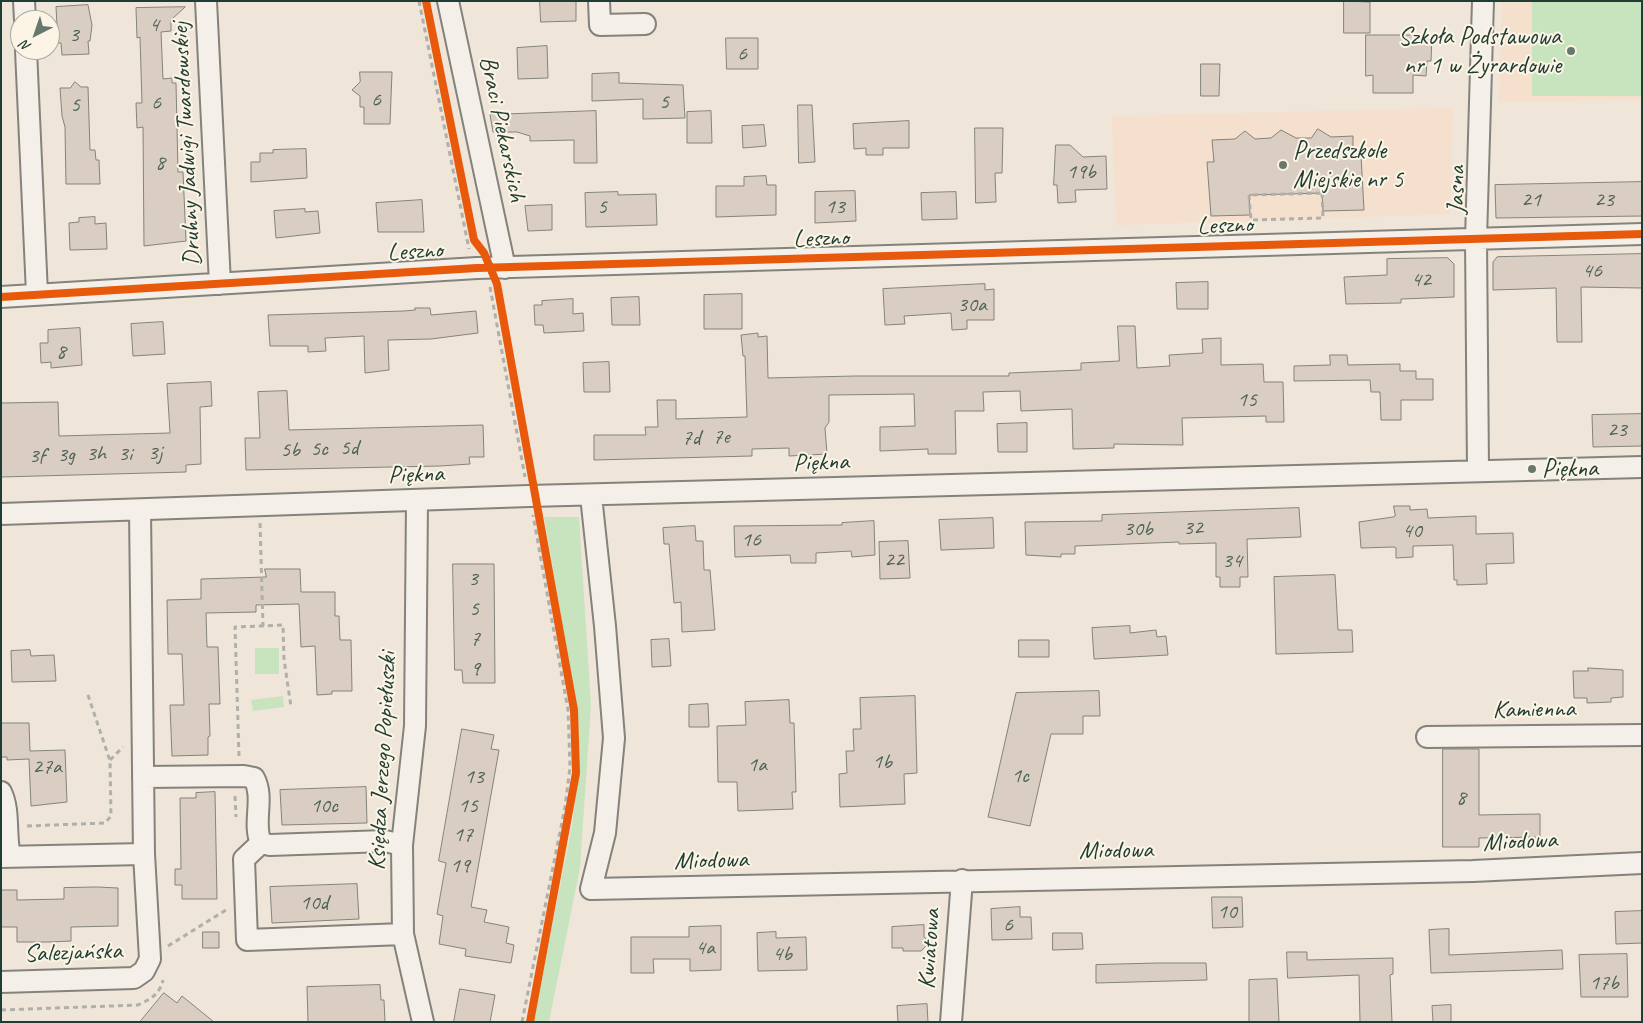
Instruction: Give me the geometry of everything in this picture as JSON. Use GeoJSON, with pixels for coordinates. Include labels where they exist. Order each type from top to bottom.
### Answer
{"type":"FeatureCollection","features":[{"type":"Feature","properties":{"kind":"street","name":"Druhny Jadwigi Twardowskiej"},"geometry":{"type":"LineString","coordinates":[[206,1],[220,284]]}},
{"type":"Feature","properties":{"kind":"street","name":"Braci Piekarskich"},"geometry":{"type":"LineString","coordinates":[[448,1],[491,268]]}},
{"type":"Feature","properties":{"kind":"street"},"geometry":{"type":"LineString","coordinates":[[599,1],[600,25],[645,24]]}},
{"type":"Feature","properties":{"kind":"street","name":"Jasna"},"geometry":{"type":"LineString","coordinates":[[1478,469],[1476,239],[1483,1]]}},
{"type":"Feature","properties":{"kind":"street"},"geometry":{"type":"LineString","coordinates":[[26,60],[37,294]]}},
{"type":"Feature","properties":{"kind":"street","name":"Leszno"},"geometry":{"type":"LineString","coordinates":[[1,297],[491,268],[1642,234]]}},
{"type":"Feature","properties":{"kind":"street","name":"Piękna"},"geometry":{"type":"LineString","coordinates":[[1,514],[531,496],[592,496],[1478,469],[1642,467]]}},
{"type":"Feature","properties":{"kind":"street","name":"Miodowa"},"geometry":{"type":"LineString","coordinates":[[592,496],[614,738],[605,834],[591,889],[1473,871],[1642,863]]}},
{"type":"Feature","properties":{"kind":"street","name":"Księdza Jerzego Popiełuszki"},"geometry":{"type":"LineString","coordinates":[[417,501],[414,726],[402,845],[403,934],[423,1022]]}},
{"type":"Feature","properties":{"kind":"street"},"geometry":{"type":"LineString","coordinates":[[1,792],[5,801],[6,856],[144,854],[140,510]]}},
{"type":"Feature","properties":{"kind":"street","name":"Kamienna"},"geometry":{"type":"LineString","coordinates":[[1427,738],[1642,735]]}},
{"type":"Feature","properties":{"kind":"street"},"geometry":{"type":"LineString","coordinates":[[143,777],[237,766],[254,778],[258,786],[257,834],[262,843],[270,846],[385,841],[402,845]]}},
{"type":"Feature","properties":{"kind":"street"},"geometry":{"type":"LineString","coordinates":[[262,843],[244,860],[247,940],[403,934]]}},
{"type":"Feature","properties":{"kind":"street","name":"Salezjańska"},"geometry":{"type":"LineString","coordinates":[[1,982],[134,978],[144,971],[150,959],[144,854]]}},
{"type":"Feature","properties":{"kind":"street","name":"Kwiatowa"},"geometry":{"type":"LineString","coordinates":[[951,1022],[962,880]]}},
{"type":"Feature","properties":{"kind":"path"},"geometry":{"type":"LineString","coordinates":[[419,1],[468,245],[491,268],[490,284],[574,710],[576,773],[530,1022]]}},
{"type":"Feature","properties":{"kind":"path"},"geometry":{"type":"LineString","coordinates":[[426,1],[474,240],[484,253],[497,284],[568,710],[570,768],[522,1022]]}},
{"type":"Feature","properties":{"kind":"path"},"geometry":{"type":"LineString","coordinates":[[1322,193],[1323,218],[1251,220],[1249,195],[1322,193]]}},
{"type":"Feature","properties":{"kind":"path"},"geometry":{"type":"LineString","coordinates":[[260,518],[263,626]]}},
{"type":"Feature","properties":{"kind":"path"},"geometry":{"type":"LineString","coordinates":[[236,824],[235,627],[283,625],[284,659],[291,707]]}},
{"type":"Feature","properties":{"kind":"path"},"geometry":{"type":"LineString","coordinates":[[19,826],[105,822],[111,816],[110,761],[87,692]]}},
{"type":"Feature","properties":{"kind":"path"},"geometry":{"type":"LineString","coordinates":[[110,761],[125,744]]}},
{"type":"Feature","properties":{"kind":"path"},"geometry":{"type":"LineString","coordinates":[[164,949],[230,908]]}},
{"type":"Feature","properties":{"kind":"shaded area","name":"Szkoła Podstawowa nr 1 w Żyrardowie"},"geometry":{"type":"Polygon","coordinates":[[[1502,1],[1642,1],[1642,100],[1499,102],[1502,1]]]}},
{"type":"Feature","properties":{"kind":"shaded area","name":"Przedszkole Miejskie nr 5"},"geometry":{"type":"Polygon","coordinates":[[[1453,108],[1450,214],[1116,225],[1112,116],[1453,108]]]}},
{"type":"Feature","properties":{"kind":"green space","name":"Szkoła Podstawowa nr 1 w Żyrardowie"},"geometry":{"type":"Polygon","coordinates":[[[1532,2],[1642,2],[1642,96],[1532,96],[1532,2]]]}},
{"type":"Feature","properties":{"kind":"green space"},"geometry":{"type":"Polygon","coordinates":[[[544,517],[579,517],[591,705],[580,868],[549,1022],[533,1022],[572,826],[579,768],[576,703],[544,517]]]}},
{"type":"Feature","properties":{"kind":"green space"},"geometry":{"type":"Polygon","coordinates":[[[255,648],[279,648],[279,674],[255,674],[255,648]]]}},
{"type":"Feature","properties":{"kind":"green space"},"geometry":{"type":"Polygon","coordinates":[[[283,696],[284,707],[253,711],[251,700],[283,696]]]}},
{"type":"Feature","properties":{"kind":"building"},"geometry":{"type":"Polygon","coordinates":[[[540,1],[576,1],[576,21],[541,22],[540,1]]]}},
{"type":"Feature","properties":{"kind":"building"},"geometry":{"type":"Polygon","coordinates":[[[1344,1],[1370,2],[1370,33],[1344,33],[1344,1]]]}},
{"type":"Feature","properties":{"kind":"building"},"geometry":{"type":"Polygon","coordinates":[[[88,5],[92,25],[90,41],[88,41],[89,54],[62,55],[60,10],[56,10],[56,7],[88,5]]]}},
{"type":"Feature","properties":{"kind":"building"},"geometry":{"type":"Polygon","coordinates":[[[185,7],[171,20],[171,31],[161,32],[163,79],[172,78],[172,83],[176,83],[178,172],[183,172],[186,241],[144,246],[143,127],[137,128],[136,103],[142,103],[140,37],[137,38],[136,8],[185,7]]]}},
{"type":"Feature","properties":{"kind":"building"},"geometry":{"type":"Polygon","coordinates":[[[1366,35],[1432,35],[1431,61],[1427,61],[1426,76],[1413,75],[1413,93],[1373,93],[1373,75],[1366,76],[1366,35]]]}},
{"type":"Feature","properties":{"kind":"building"},"geometry":{"type":"Polygon","coordinates":[[[726,38],[758,38],[758,69],[727,69],[726,38]]]}},
{"type":"Feature","properties":{"kind":"building"},"geometry":{"type":"Polygon","coordinates":[[[547,46],[548,78],[518,79],[517,48],[547,46]]]}},
{"type":"Feature","properties":{"kind":"building"},"geometry":{"type":"Polygon","coordinates":[[[1201,64],[1220,64],[1219,96],[1201,96],[1201,64]]]}},
{"type":"Feature","properties":{"kind":"building"},"geometry":{"type":"Polygon","coordinates":[[[360,72],[392,72],[390,124],[364,124],[364,107],[360,107],[360,96],[352,90],[360,82],[360,72]]]}},
{"type":"Feature","properties":{"kind":"building"},"geometry":{"type":"Polygon","coordinates":[[[619,73],[619,83],[683,85],[685,118],[643,119],[643,99],[592,101],[592,74],[619,73]]]}},
{"type":"Feature","properties":{"kind":"building"},"geometry":{"type":"Polygon","coordinates":[[[75,82],[81,87],[88,87],[90,150],[95,150],[96,160],[99,160],[100,184],[66,184],[65,127],[62,116],[60,88],[70,88],[75,82]]]}},
{"type":"Feature","properties":{"kind":"building"},"geometry":{"type":"Polygon","coordinates":[[[798,105],[812,105],[815,162],[799,163],[798,105]]]}},
{"type":"Feature","properties":{"kind":"building"},"geometry":{"type":"Polygon","coordinates":[[[596,111],[597,163],[574,163],[574,140],[530,141],[530,136],[517,132],[493,132],[490,115],[596,111]]]}},
{"type":"Feature","properties":{"kind":"building"},"geometry":{"type":"Polygon","coordinates":[[[711,111],[712,143],[687,143],[687,112],[711,111]]]}},
{"type":"Feature","properties":{"kind":"building"},"geometry":{"type":"Polygon","coordinates":[[[909,121],[909,148],[883,148],[883,155],[866,155],[866,148],[854,149],[853,124],[909,121]]]}},
{"type":"Feature","properties":{"kind":"building"},"geometry":{"type":"Polygon","coordinates":[[[764,125],[766,146],[743,148],[742,126],[764,125]]]}},
{"type":"Feature","properties":{"kind":"building"},"geometry":{"type":"Polygon","coordinates":[[[975,128],[1003,128],[1002,173],[995,173],[996,202],[976,203],[975,128]]]}},
{"type":"Feature","properties":{"kind":"building"},"geometry":{"type":"Polygon","coordinates":[[[1318,129],[1331,137],[1353,136],[1353,156],[1361,156],[1364,210],[1323,211],[1322,193],[1249,195],[1250,215],[1211,216],[1207,162],[1214,162],[1212,140],[1235,139],[1245,131],[1255,139],[1271,138],[1281,130],[1296,138],[1311,138],[1318,129]]]}},
{"type":"Feature","properties":{"kind":"building"},"geometry":{"type":"Polygon","coordinates":[[[1056,145],[1070,145],[1083,157],[1106,156],[1107,189],[1075,190],[1076,202],[1058,203],[1057,185],[1054,185],[1056,145]]]}},
{"type":"Feature","properties":{"kind":"building"},"geometry":{"type":"Polygon","coordinates":[[[306,149],[307,178],[251,182],[251,162],[260,162],[260,153],[273,153],[273,150],[306,149]]]}},
{"type":"Feature","properties":{"kind":"building"},"geometry":{"type":"Polygon","coordinates":[[[766,176],[767,185],[776,185],[776,215],[716,217],[716,186],[744,186],[744,177],[766,176]]]}},
{"type":"Feature","properties":{"kind":"building"},"geometry":{"type":"Polygon","coordinates":[[[1642,182],[1642,216],[1496,218],[1495,185],[1642,182]]]}},
{"type":"Feature","properties":{"kind":"building"},"geometry":{"type":"Polygon","coordinates":[[[855,191],[856,221],[815,223],[815,192],[855,191]]]}},
{"type":"Feature","properties":{"kind":"building"},"geometry":{"type":"Polygon","coordinates":[[[618,192],[618,195],[656,194],[657,225],[586,227],[585,193],[618,192]]]}},
{"type":"Feature","properties":{"kind":"building"},"geometry":{"type":"Polygon","coordinates":[[[956,192],[957,219],[922,220],[921,193],[956,192]]]}},
{"type":"Feature","properties":{"kind":"building"},"geometry":{"type":"Polygon","coordinates":[[[422,200],[424,232],[378,232],[376,203],[422,200]]]}},
{"type":"Feature","properties":{"kind":"building"},"geometry":{"type":"Polygon","coordinates":[[[552,205],[552,230],[528,231],[525,206],[552,205]]]}},
{"type":"Feature","properties":{"kind":"building"},"geometry":{"type":"Polygon","coordinates":[[[305,209],[305,212],[318,211],[320,233],[276,238],[274,211],[305,209]]]}},
{"type":"Feature","properties":{"kind":"building"},"geometry":{"type":"Polygon","coordinates":[[[95,217],[95,224],[106,223],[107,249],[70,250],[69,223],[79,222],[79,218],[95,217]]]}},
{"type":"Feature","properties":{"kind":"building"},"geometry":{"type":"Polygon","coordinates":[[[1642,254],[1642,288],[1581,287],[1582,342],[1557,342],[1556,288],[1493,290],[1493,262],[1497,257],[1642,254]]]}},
{"type":"Feature","properties":{"kind":"building"},"geometry":{"type":"Polygon","coordinates":[[[1448,258],[1454,264],[1454,297],[1401,299],[1401,303],[1346,304],[1344,277],[1387,275],[1387,259],[1448,258]]]}},
{"type":"Feature","properties":{"kind":"building"},"geometry":{"type":"Polygon","coordinates":[[[1208,282],[1208,309],[1177,309],[1176,283],[1208,282]]]}},
{"type":"Feature","properties":{"kind":"building"},"geometry":{"type":"Polygon","coordinates":[[[985,284],[985,290],[994,289],[994,320],[967,320],[967,329],[952,330],[951,313],[904,316],[905,324],[885,325],[883,289],[985,284]]]}},
{"type":"Feature","properties":{"kind":"building"},"geometry":{"type":"Polygon","coordinates":[[[742,294],[742,329],[704,329],[704,295],[742,294]]]}},
{"type":"Feature","properties":{"kind":"building"},"geometry":{"type":"Polygon","coordinates":[[[639,297],[640,325],[612,325],[611,298],[639,297]]]}},
{"type":"Feature","properties":{"kind":"building"},"geometry":{"type":"Polygon","coordinates":[[[573,299],[573,314],[583,313],[584,331],[544,333],[543,325],[535,325],[534,305],[542,305],[542,301],[573,299]]]}},
{"type":"Feature","properties":{"kind":"building"},"geometry":{"type":"Polygon","coordinates":[[[415,308],[430,308],[431,315],[476,311],[478,333],[431,339],[388,340],[389,370],[365,373],[364,336],[325,338],[326,351],[308,352],[308,346],[270,346],[268,315],[404,311],[415,310],[415,308]]]}},
{"type":"Feature","properties":{"kind":"building"},"geometry":{"type":"Polygon","coordinates":[[[163,322],[165,354],[133,356],[131,324],[163,322]]]}},
{"type":"Feature","properties":{"kind":"building"},"geometry":{"type":"Polygon","coordinates":[[[1118,326],[1135,326],[1137,368],[1170,366],[1169,355],[1203,353],[1202,339],[1221,338],[1221,365],[1263,364],[1264,382],[1283,382],[1284,422],[1266,422],[1266,416],[1182,418],[1183,445],[1114,444],[1114,448],[1073,449],[1072,409],[1021,411],[1020,391],[983,392],[984,411],[955,411],[956,454],[928,454],[928,449],[880,451],[880,427],[915,426],[914,394],[829,395],[829,422],[825,428],[827,454],[789,456],[789,448],[752,449],[752,456],[594,460],[594,435],[646,435],[645,427],[658,427],[657,400],[676,400],[676,419],[747,417],[745,356],[743,356],[741,335],[758,333],[758,337],[767,336],[768,378],[1009,376],[1009,373],[1081,370],[1081,363],[1119,361],[1118,326]]]}},
{"type":"Feature","properties":{"kind":"building"},"geometry":{"type":"Polygon","coordinates":[[[80,328],[82,365],[51,368],[51,362],[41,363],[40,343],[48,343],[48,330],[80,328]]]}},
{"type":"Feature","properties":{"kind":"building"},"geometry":{"type":"Polygon","coordinates":[[[1330,355],[1347,355],[1348,365],[1400,364],[1400,371],[1416,371],[1416,379],[1433,379],[1433,400],[1401,400],[1401,420],[1381,420],[1380,392],[1371,392],[1370,380],[1294,381],[1294,366],[1330,365],[1330,355]]]}},
{"type":"Feature","properties":{"kind":"building"},"geometry":{"type":"Polygon","coordinates":[[[609,362],[610,392],[584,392],[583,363],[609,362]]]}},
{"type":"Feature","properties":{"kind":"building"},"geometry":{"type":"Polygon","coordinates":[[[211,382],[212,406],[200,407],[201,464],[186,465],[186,472],[1,477],[1,403],[58,402],[59,436],[170,433],[167,384],[211,382]]]}},
{"type":"Feature","properties":{"kind":"building"},"geometry":{"type":"Polygon","coordinates":[[[287,391],[289,430],[483,425],[484,457],[469,457],[470,464],[440,466],[246,470],[245,438],[260,438],[258,392],[287,391]]]}},
{"type":"Feature","properties":{"kind":"building"},"geometry":{"type":"Polygon","coordinates":[[[1642,414],[1642,446],[1593,447],[1592,415],[1642,414]]]}},
{"type":"Feature","properties":{"kind":"building"},"geometry":{"type":"Polygon","coordinates":[[[1027,423],[1027,452],[998,452],[997,424],[1027,423]]]}},
{"type":"Feature","properties":{"kind":"building"},"geometry":{"type":"Polygon","coordinates":[[[1394,506],[1410,506],[1410,510],[1427,509],[1428,518],[1476,516],[1476,534],[1513,533],[1514,563],[1486,564],[1487,584],[1457,585],[1457,580],[1454,580],[1453,545],[1413,546],[1413,557],[1396,558],[1396,548],[1394,547],[1361,548],[1359,522],[1393,517],[1395,516],[1394,506]]]}},
{"type":"Feature","properties":{"kind":"building"},"geometry":{"type":"Polygon","coordinates":[[[1299,508],[1301,537],[1247,539],[1248,577],[1240,577],[1240,587],[1220,587],[1220,577],[1216,577],[1216,543],[1179,544],[1179,542],[1075,546],[1075,554],[1061,554],[1061,557],[1026,555],[1025,522],[1102,521],[1102,515],[1299,508]]]}},
{"type":"Feature","properties":{"kind":"building"},"geometry":{"type":"Polygon","coordinates":[[[993,518],[994,548],[941,550],[939,520],[993,518]]]}},
{"type":"Feature","properties":{"kind":"building"},"geometry":{"type":"Polygon","coordinates":[[[874,521],[875,555],[852,557],[851,551],[816,553],[816,563],[791,563],[790,555],[735,557],[734,526],[842,525],[842,523],[874,521]]]}},
{"type":"Feature","properties":{"kind":"building"},"geometry":{"type":"Polygon","coordinates":[[[695,526],[696,541],[703,541],[704,570],[710,570],[715,630],[682,632],[681,602],[674,603],[669,544],[664,544],[663,528],[695,526]]]}},
{"type":"Feature","properties":{"kind":"building"},"geometry":{"type":"Polygon","coordinates":[[[908,541],[910,578],[880,579],[879,542],[908,541]]]}},
{"type":"Feature","properties":{"kind":"building"},"geometry":{"type":"Polygon","coordinates":[[[453,564],[494,564],[495,683],[463,683],[462,670],[455,670],[453,564]]]}},
{"type":"Feature","properties":{"kind":"building"},"geometry":{"type":"Polygon","coordinates":[[[265,569],[300,569],[301,592],[335,592],[335,616],[339,616],[340,640],[351,640],[352,691],[332,691],[332,694],[317,695],[315,646],[301,647],[299,604],[256,605],[256,612],[206,613],[207,647],[218,647],[220,704],[209,704],[210,736],[208,737],[208,755],[172,756],[170,705],[184,705],[182,654],[168,654],[167,600],[201,599],[201,579],[266,577],[265,569]]]}},
{"type":"Feature","properties":{"kind":"building"},"geometry":{"type":"Polygon","coordinates":[[[1335,575],[1338,630],[1352,630],[1353,652],[1276,654],[1274,577],[1335,575]]]}},
{"type":"Feature","properties":{"kind":"building"},"geometry":{"type":"Polygon","coordinates":[[[1130,626],[1130,633],[1156,630],[1157,637],[1166,636],[1168,655],[1094,659],[1092,628],[1130,626]]]}},
{"type":"Feature","properties":{"kind":"building"},"geometry":{"type":"Polygon","coordinates":[[[669,639],[671,666],[652,667],[651,640],[669,639]]]}},
{"type":"Feature","properties":{"kind":"building"},"geometry":{"type":"Polygon","coordinates":[[[1019,640],[1049,640],[1049,657],[1019,657],[1019,640]]]}},
{"type":"Feature","properties":{"kind":"building"},"geometry":{"type":"Polygon","coordinates":[[[30,650],[31,656],[54,655],[56,681],[12,682],[11,651],[30,650]]]}},
{"type":"Feature","properties":{"kind":"building"},"geometry":{"type":"Polygon","coordinates":[[[1588,668],[1623,670],[1623,697],[1611,698],[1611,702],[1587,703],[1587,698],[1574,698],[1573,671],[1588,671],[1588,668]]]}},
{"type":"Feature","properties":{"kind":"building"},"geometry":{"type":"Polygon","coordinates":[[[1099,691],[1100,716],[1083,716],[1083,734],[1051,734],[1030,826],[988,817],[1016,693],[1099,691]]]}},
{"type":"Feature","properties":{"kind":"building"},"geometry":{"type":"Polygon","coordinates":[[[915,696],[917,773],[904,774],[905,804],[840,807],[839,774],[847,773],[846,751],[854,751],[853,729],[861,729],[860,698],[915,696]]]}},
{"type":"Feature","properties":{"kind":"building"},"geometry":{"type":"Polygon","coordinates":[[[789,700],[790,723],[794,723],[796,792],[792,792],[793,809],[738,811],[737,782],[718,782],[717,726],[746,725],[745,702],[789,700]]]}},
{"type":"Feature","properties":{"kind":"building"},"geometry":{"type":"Polygon","coordinates":[[[708,704],[709,727],[689,727],[689,705],[708,704]]]}},
{"type":"Feature","properties":{"kind":"building"},"geometry":{"type":"Polygon","coordinates":[[[1,723],[29,723],[30,751],[65,750],[67,802],[31,806],[29,759],[7,760],[7,757],[1,757],[1,723]]]}},
{"type":"Feature","properties":{"kind":"building"},"geometry":{"type":"Polygon","coordinates":[[[462,729],[494,735],[491,749],[499,750],[471,907],[487,910],[484,922],[509,927],[506,943],[514,945],[511,963],[465,956],[466,949],[439,944],[443,916],[437,914],[446,863],[439,861],[462,729]]]}},
{"type":"Feature","properties":{"kind":"building"},"geometry":{"type":"Polygon","coordinates":[[[1443,749],[1479,749],[1479,815],[1540,814],[1540,837],[1479,838],[1479,847],[1443,847],[1443,749]]]}},
{"type":"Feature","properties":{"kind":"building"},"geometry":{"type":"Polygon","coordinates":[[[366,787],[367,823],[282,825],[280,790],[366,787]]]}},
{"type":"Feature","properties":{"kind":"building"},"geometry":{"type":"Polygon","coordinates":[[[215,792],[217,899],[182,899],[182,885],[175,885],[175,869],[181,869],[180,798],[196,798],[196,793],[215,792]]]}},
{"type":"Feature","properties":{"kind":"building"},"geometry":{"type":"Polygon","coordinates":[[[357,884],[359,919],[272,923],[270,887],[357,884]]]}},
{"type":"Feature","properties":{"kind":"building"},"geometry":{"type":"Polygon","coordinates":[[[64,888],[118,888],[118,926],[71,927],[71,941],[50,942],[17,942],[17,927],[1,927],[1,890],[17,890],[17,900],[64,899],[64,888]]]}},
{"type":"Feature","properties":{"kind":"building"},"geometry":{"type":"Polygon","coordinates":[[[1212,897],[1242,897],[1243,927],[1213,928],[1212,897]]]}},
{"type":"Feature","properties":{"kind":"building"},"geometry":{"type":"Polygon","coordinates":[[[1020,907],[1020,917],[1031,917],[1032,939],[992,940],[991,909],[1020,907]]]}},
{"type":"Feature","properties":{"kind":"building"},"geometry":{"type":"Polygon","coordinates":[[[1642,911],[1642,943],[1616,944],[1615,912],[1642,911]]]}},
{"type":"Feature","properties":{"kind":"building"},"geometry":{"type":"Polygon","coordinates":[[[924,925],[924,937],[930,942],[921,951],[903,951],[903,948],[892,948],[892,927],[924,925]]]}},
{"type":"Feature","properties":{"kind":"building"},"geometry":{"type":"Polygon","coordinates":[[[721,926],[721,970],[690,971],[690,959],[653,959],[654,973],[631,973],[631,937],[689,937],[689,927],[721,926]]]}},
{"type":"Feature","properties":{"kind":"building"},"geometry":{"type":"Polygon","coordinates":[[[1449,929],[1449,955],[1562,950],[1563,969],[1431,973],[1429,930],[1449,929]]]}},
{"type":"Feature","properties":{"kind":"building"},"geometry":{"type":"Polygon","coordinates":[[[203,932],[219,932],[219,948],[203,948],[203,932]]]}},
{"type":"Feature","properties":{"kind":"building"},"geometry":{"type":"Polygon","coordinates":[[[776,932],[776,938],[806,937],[807,970],[758,971],[757,933],[776,932]]]}},
{"type":"Feature","properties":{"kind":"building"},"geometry":{"type":"Polygon","coordinates":[[[1053,933],[1082,933],[1083,949],[1053,950],[1053,933]]]}},
{"type":"Feature","properties":{"kind":"building"},"geometry":{"type":"Polygon","coordinates":[[[1287,952],[1307,952],[1307,960],[1393,958],[1393,974],[1390,975],[1392,1022],[1360,1022],[1359,975],[1288,978],[1287,952]]]}},
{"type":"Feature","properties":{"kind":"building"},"geometry":{"type":"Polygon","coordinates":[[[1627,954],[1628,997],[1581,997],[1579,955],[1627,954]]]}},
{"type":"Feature","properties":{"kind":"building"},"geometry":{"type":"Polygon","coordinates":[[[1206,963],[1207,980],[1096,983],[1096,965],[1206,963]]]}},
{"type":"Feature","properties":{"kind":"building"},"geometry":{"type":"Polygon","coordinates":[[[1277,979],[1279,1022],[1249,1022],[1249,980],[1277,979]]]}},
{"type":"Feature","properties":{"kind":"building"},"geometry":{"type":"Polygon","coordinates":[[[380,985],[381,1000],[384,1000],[385,1022],[308,1022],[307,987],[380,985]]]}},
{"type":"Feature","properties":{"kind":"building"},"geometry":{"type":"Polygon","coordinates":[[[460,989],[495,995],[490,1022],[454,1022],[460,989]]]}},
{"type":"Feature","properties":{"kind":"building"},"geometry":{"type":"Polygon","coordinates":[[[164,993],[177,1003],[182,996],[214,1022],[140,1022],[164,993]]]}},
{"type":"Feature","properties":{"kind":"building"},"geometry":{"type":"Polygon","coordinates":[[[927,1004],[928,1022],[898,1022],[897,1006],[927,1004]]]}},
{"type":"Feature","properties":{"kind":"building"},"geometry":{"type":"Polygon","coordinates":[[[1451,1005],[1451,1022],[1433,1022],[1432,1006],[1451,1005]]]}},
{"type":"Feature","properties":{"kind":"cycle path"},"geometry":{"type":"LineString","coordinates":[[426,1],[474,240],[484,253],[497,284],[574,710],[576,773],[530,1022]]}},
{"type":"Feature","properties":{"kind":"cycle path"},"geometry":{"type":"LineString","coordinates":[[1,297],[477,268],[1642,234]]}},
{"type":"Feature","properties":{"kind":"place","name":"Szkoła Podstawowa nr 1 w Żyrardowie"},"geometry":{"type":"Point","coordinates":[1571,51]}},
{"type":"Feature","properties":{"kind":"place","name":"Przedszkole Miejskie nr 5"},"geometry":{"type":"Point","coordinates":[1283,165]}},
{"type":"Feature","properties":{"kind":"place","name":"Piękna"},"geometry":{"type":"Point","coordinates":[1532,469]}}]}
